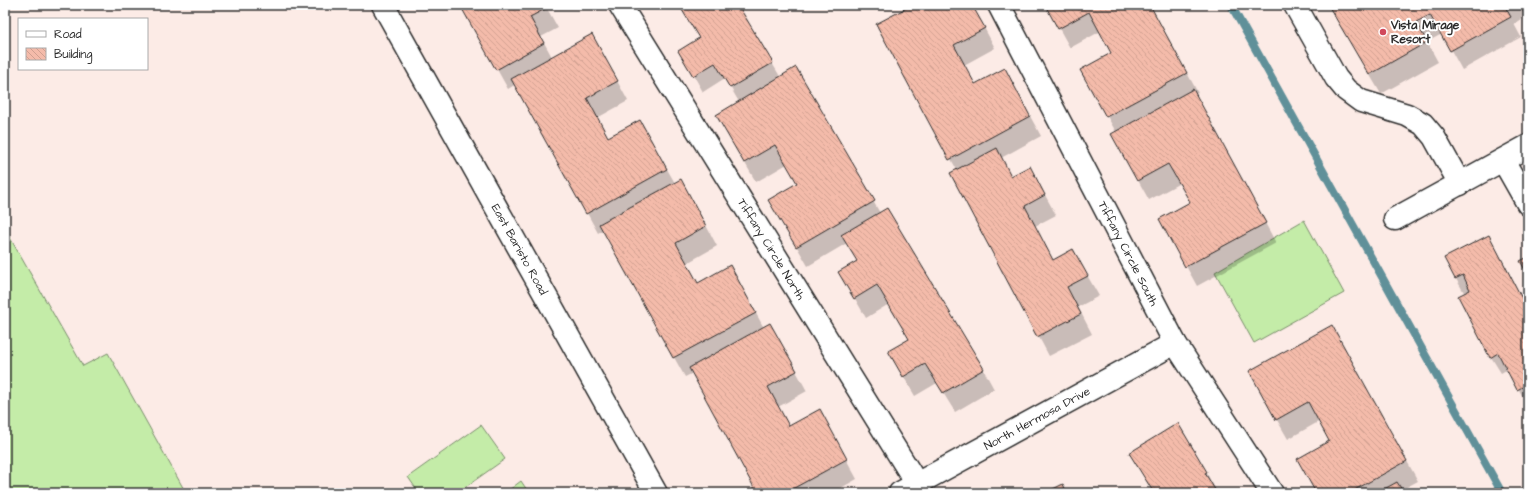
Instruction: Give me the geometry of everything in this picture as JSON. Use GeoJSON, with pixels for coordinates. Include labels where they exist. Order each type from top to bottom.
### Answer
{"type":"FeatureCollection","features":[{"type":"Feature","properties":{"kind":"street","name":"East Baristo Road"},"geometry":{"type":"LineString","coordinates":[[383,5],[656,493]]}},
{"type":"Feature","properties":{"kind":"street","name":"Tiffany Circle North"},"geometry":{"type":"LineString","coordinates":[[620,5],[913,490]]}},
{"type":"Feature","properties":{"kind":"street","name":"Tiffany Circle South"},"geometry":{"type":"LineString","coordinates":[[999,5],[1174,343],[1272,493]]}},
{"type":"Feature","properties":{"kind":"street"},"geometry":{"type":"LineString","coordinates":[[1295,5],[1336,78],[1346,90],[1361,100],[1407,115],[1422,124],[1434,137],[1460,184]]}},
{"type":"Feature","properties":{"kind":"street"},"geometry":{"type":"LineString","coordinates":[[1395,219],[1528,146]]}},
{"type":"Feature","properties":{"kind":"street"},"geometry":{"type":"LineString","coordinates":[[1503,160],[1528,204]]}},
{"type":"Feature","properties":{"kind":"street","name":"North Hermosa Drive"},"geometry":{"type":"LineString","coordinates":[[913,490],[1174,343]]}},
{"type":"Feature","properties":{"kind":"green space"},"geometry":{"type":"Polygon","coordinates":[[[1304,220],[1344,293],[1254,343],[1215,272],[1304,220]]]}},
{"type":"Feature","properties":{"kind":"green space"},"geometry":{"type":"Polygon","coordinates":[[[5,229],[83,366],[108,353],[186,493],[5,493],[5,229]]]}},
{"type":"Feature","properties":{"kind":"green space"},"geometry":{"type":"Polygon","coordinates":[[[481,425],[505,459],[457,493],[419,493],[408,477],[481,425]]]}},
{"type":"Feature","properties":{"kind":"green space"},"geometry":{"type":"Polygon","coordinates":[[[521,481],[529,493],[505,493],[521,481]]]}},
{"type":"Feature","properties":{"kind":"building"},"geometry":{"type":"Polygon","coordinates":[[[460,5],[546,5],[547,8],[530,17],[544,43],[496,70],[460,5]]]}},
{"type":"Feature","properties":{"kind":"building"},"geometry":{"type":"Polygon","coordinates":[[[691,5],[738,5],[773,63],[730,88],[715,63],[693,76],[678,51],[699,38],[682,10],[691,5]]]}},
{"type":"Feature","properties":{"kind":"building"},"geometry":{"type":"Polygon","coordinates":[[[912,5],[972,5],[985,28],[954,45],[975,84],[1005,68],[1030,116],[949,160],[876,24],[912,5]]]}},
{"type":"Feature","properties":{"kind":"building"},"geometry":{"type":"Polygon","coordinates":[[[1045,5],[1150,5],[1187,73],[1106,117],[1080,70],[1111,53],[1089,12],[1058,29],[1045,5]]]}},
{"type":"Feature","properties":{"kind":"building","name":"Vista Mirage Resort"},"geometry":{"type":"Polygon","coordinates":[[[1328,5],[1504,5],[1511,17],[1450,51],[1430,15],[1416,22],[1427,42],[1369,75],[1328,5]]]}},
{"type":"Feature","properties":{"kind":"building"},"geometry":{"type":"Polygon","coordinates":[[[1520,5],[1528,5],[1528,20],[1520,5]]]}},
{"type":"Feature","properties":{"kind":"building"},"geometry":{"type":"Polygon","coordinates":[[[592,34],[618,81],[587,98],[608,137],[640,120],[667,169],[586,214],[511,79],[592,34]]]}},
{"type":"Feature","properties":{"kind":"building"},"geometry":{"type":"Polygon","coordinates":[[[796,67],[875,201],[796,247],[768,200],[797,183],[775,145],[744,163],[716,115],[796,67]]]}},
{"type":"Feature","properties":{"kind":"building"},"geometry":{"type":"Polygon","coordinates":[[[1193,89],[1266,223],[1185,267],[1159,219],[1190,202],[1168,164],[1137,181],[1111,134],[1193,89]]]}},
{"type":"Feature","properties":{"kind":"building"},"geometry":{"type":"Polygon","coordinates":[[[997,148],[1011,176],[1030,166],[1045,195],[1025,206],[1053,260],[1073,249],[1088,276],[1067,287],[1081,314],[1037,337],[950,173],[997,148]]]}},
{"type":"Feature","properties":{"kind":"building"},"geometry":{"type":"Polygon","coordinates":[[[681,179],[706,226],[676,243],[698,283],[730,265],[756,313],[673,358],[599,224],[681,179]]]}},
{"type":"Feature","properties":{"kind":"building"},"geometry":{"type":"Polygon","coordinates":[[[887,208],[984,369],[943,393],[925,364],[903,377],[888,351],[909,339],[877,285],[854,299],[838,272],[857,261],[841,235],[887,208]]]}},
{"type":"Feature","properties":{"kind":"building"},"geometry":{"type":"Polygon","coordinates":[[[1489,235],[1528,310],[1528,384],[1517,390],[1498,353],[1490,358],[1458,296],[1470,290],[1463,275],[1455,279],[1444,258],[1489,235]]]}},
{"type":"Feature","properties":{"kind":"building"},"geometry":{"type":"Polygon","coordinates":[[[1528,257],[1528,275],[1520,261],[1528,257]]]}},
{"type":"Feature","properties":{"kind":"building"},"geometry":{"type":"Polygon","coordinates":[[[770,323],[797,371],[768,387],[789,426],[820,409],[847,459],[785,493],[757,493],[689,368],[770,323]]]}},
{"type":"Feature","properties":{"kind":"building"},"geometry":{"type":"Polygon","coordinates":[[[1332,325],[1407,461],[1349,493],[1316,493],[1297,459],[1329,441],[1308,402],[1276,420],[1249,371],[1332,325]]]}},
{"type":"Feature","properties":{"kind":"building"},"geometry":{"type":"Polygon","coordinates":[[[1178,423],[1207,472],[1205,473],[1217,493],[1154,493],[1129,453],[1178,423]]]}},
{"type":"Feature","properties":{"kind":"building"},"geometry":{"type":"Polygon","coordinates":[[[1397,482],[1404,493],[1377,493],[1397,482]]]}},
{"type":"Feature","properties":{"kind":"building"},"geometry":{"type":"Polygon","coordinates":[[[1063,484],[1067,493],[1045,493],[1063,484]]]}},
{"type":"Feature","properties":{"kind":"waterway"},"geometry":{"type":"LineString","coordinates":[[1231,5],[1502,493]]}},
{"type":"Feature","properties":{"kind":"place","name":"Vista Mirage Resort"},"geometry":{"type":"Point","coordinates":[1383,32]}}]}
